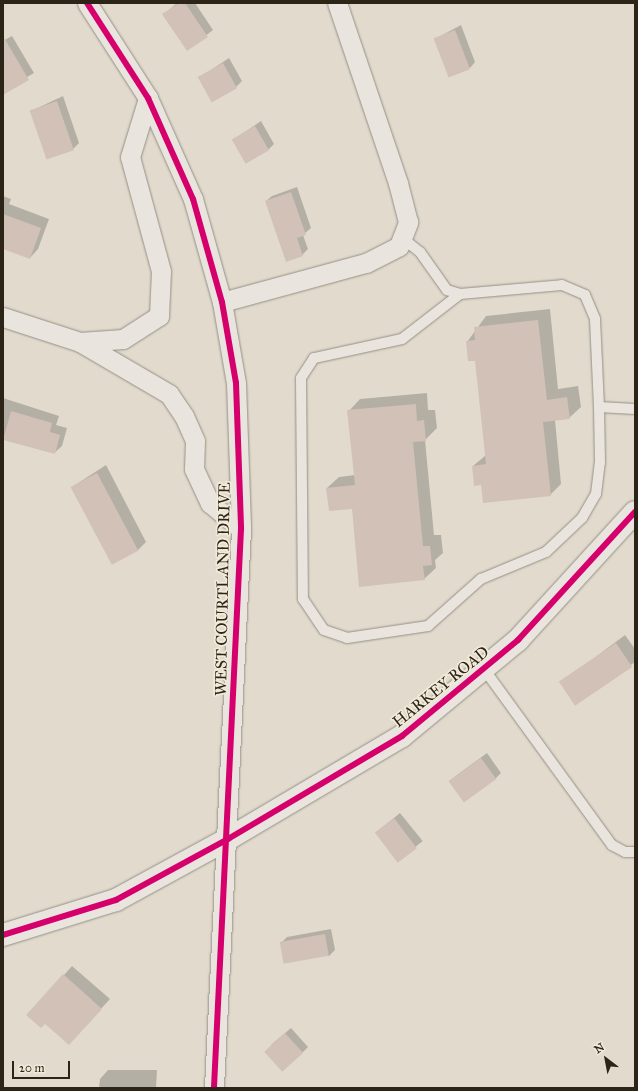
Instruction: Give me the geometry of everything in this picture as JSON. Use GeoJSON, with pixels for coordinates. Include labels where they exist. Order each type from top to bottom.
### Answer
{"type":"FeatureCollection","features":[{"type":"Feature","properties":{"kind":"street","name":"WEST COURTLAND DRIVE"},"geometry":{"type":"LineString","coordinates":[[87,3],[148,98],[193,199],[222,302],[236,383],[241,529],[228,839],[214,1088]]}},
{"type":"Feature","properties":{"kind":"street"},"geometry":{"type":"LineString","coordinates":[[222,302],[366,263],[399,246],[408,222],[398,183],[337,3]]}},
{"type":"Feature","properties":{"kind":"street"},"geometry":{"type":"LineString","coordinates":[[80,342],[123,338],[159,316],[161,271],[130,157],[148,98]]}},
{"type":"Feature","properties":{"kind":"street"},"geometry":{"type":"LineString","coordinates":[[3,317],[80,342],[169,394],[184,416],[194,440],[194,469],[210,502],[241,529]]}},
{"type":"Feature","properties":{"kind":"street","name":"HARKEY ROAD"},"geometry":{"type":"LineString","coordinates":[[3,935],[116,900],[228,839],[402,736],[484,669],[554,605],[635,512]]}},
{"type":"Feature","properties":{"kind":"lane"},"geometry":{"type":"LineString","coordinates":[[402,238],[420,252],[447,290],[460,294],[562,286],[585,295],[595,319],[600,463],[596,494],[582,518],[546,552],[481,579],[428,626],[347,638],[324,630],[303,599],[300,378],[314,358],[402,338],[460,294]]}},
{"type":"Feature","properties":{"kind":"lane"},"geometry":{"type":"LineString","coordinates":[[599,407],[635,409]]}},
{"type":"Feature","properties":{"kind":"lane"},"geometry":{"type":"LineString","coordinates":[[484,669],[612,845],[625,852],[635,852]]}},
{"type":"Feature","properties":{"kind":"building"},"geometry":{"type":"Polygon","coordinates":[[[179,3],[185,3],[208,37],[187,51],[162,14],[179,3]]]}},
{"type":"Feature","properties":{"kind":"building"},"geometry":{"type":"Polygon","coordinates":[[[455,30],[470,69],[449,77],[434,38],[455,30]]]}},
{"type":"Feature","properties":{"kind":"building"},"geometry":{"type":"Polygon","coordinates":[[[3,36],[29,80],[3,95],[3,36]]]}},
{"type":"Feature","properties":{"kind":"building"},"geometry":{"type":"Polygon","coordinates":[[[223,63],[237,88],[212,102],[198,77],[223,63]]]}},
{"type":"Feature","properties":{"kind":"building"},"geometry":{"type":"Polygon","coordinates":[[[57,101],[74,150],[47,160],[30,110],[57,101]]]}},
{"type":"Feature","properties":{"kind":"building"},"geometry":{"type":"Polygon","coordinates":[[[255,126],[269,150],[246,164],[232,140],[255,126]]]}},
{"type":"Feature","properties":{"kind":"building"},"geometry":{"type":"Polygon","coordinates":[[[291,192],[306,235],[297,238],[303,256],[286,262],[265,201],[291,192]]]}},
{"type":"Feature","properties":{"kind":"building"},"geometry":{"type":"Polygon","coordinates":[[[3,214],[41,228],[30,259],[3,249],[3,214]]]}},
{"type":"Feature","properties":{"kind":"building"},"geometry":{"type":"Polygon","coordinates":[[[538,320],[547,400],[567,397],[570,419],[543,422],[551,496],[483,503],[481,485],[474,486],[472,466],[486,464],[475,361],[468,361],[466,341],[475,340],[474,327],[538,320]]]}},
{"type":"Feature","properties":{"kind":"building"},"geometry":{"type":"Polygon","coordinates":[[[416,404],[417,421],[424,420],[426,441],[413,442],[423,546],[430,546],[432,565],[423,566],[425,580],[359,587],[352,509],[329,511],[326,488],[355,485],[347,410],[416,404]]]}},
{"type":"Feature","properties":{"kind":"building"},"geometry":{"type":"Polygon","coordinates":[[[11,411],[52,423],[50,432],[60,435],[55,454],[3,440],[11,411]]]}},
{"type":"Feature","properties":{"kind":"building"},"geometry":{"type":"Polygon","coordinates":[[[97,473],[138,551],[112,565],[71,487],[97,473]]]}},
{"type":"Feature","properties":{"kind":"building"},"geometry":{"type":"Polygon","coordinates":[[[616,643],[632,667],[575,706],[559,682],[616,643]]]}},
{"type":"Feature","properties":{"kind":"building"},"geometry":{"type":"Polygon","coordinates":[[[481,758],[496,779],[464,803],[449,782],[481,758]]]}},
{"type":"Feature","properties":{"kind":"building"},"geometry":{"type":"Polygon","coordinates":[[[394,818],[417,848],[398,863],[375,832],[394,818]]]}},
{"type":"Feature","properties":{"kind":"building"},"geometry":{"type":"Polygon","coordinates":[[[325,934],[329,956],[284,964],[280,942],[325,934]]]}},
{"type":"Feature","properties":{"kind":"building"},"geometry":{"type":"Polygon","coordinates":[[[63,974],[102,1009],[69,1045],[45,1024],[41,1028],[26,1015],[63,974]]]}},
{"type":"Feature","properties":{"kind":"building"},"geometry":{"type":"Polygon","coordinates":[[[285,1033],[303,1053],[282,1072],[264,1052],[285,1033]]]}},
{"type":"Feature","properties":{"kind":"cycle path"},"geometry":{"type":"LineString","coordinates":[[87,3],[148,98],[193,199],[222,302],[236,383],[241,529],[214,1088]]}},
{"type":"Feature","properties":{"kind":"cycle path"},"geometry":{"type":"LineString","coordinates":[[3,935],[116,900],[228,839],[402,736],[518,640],[635,512]]}}]}
